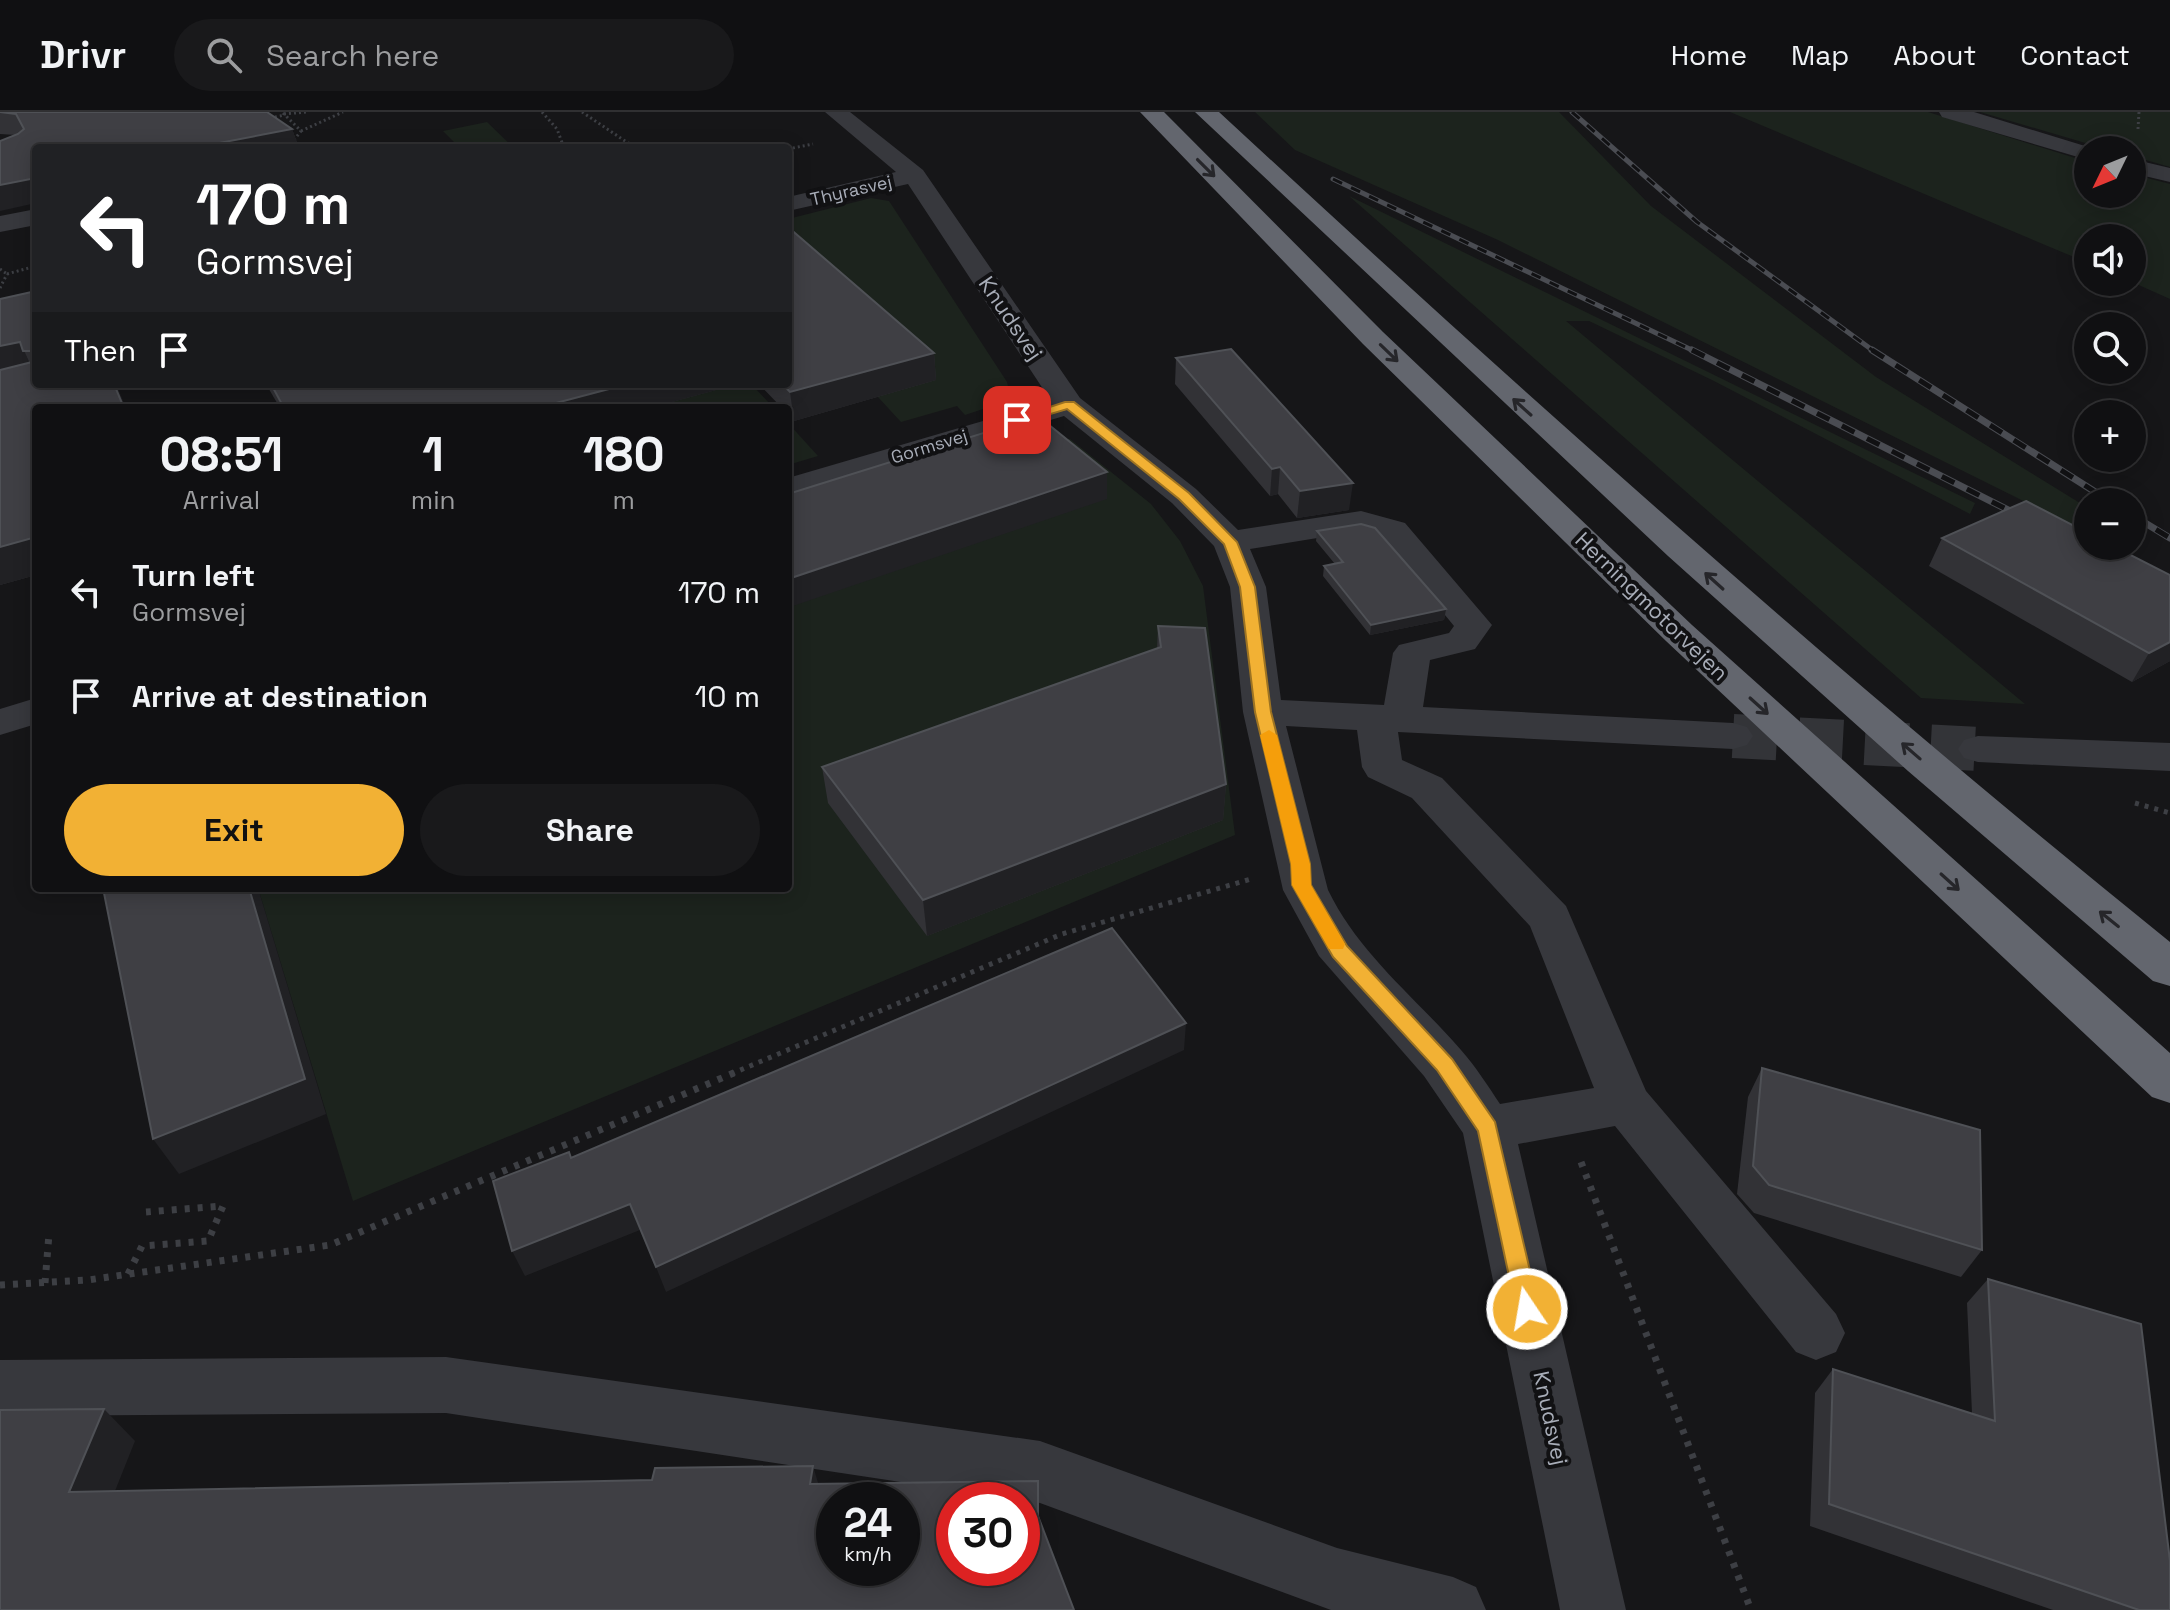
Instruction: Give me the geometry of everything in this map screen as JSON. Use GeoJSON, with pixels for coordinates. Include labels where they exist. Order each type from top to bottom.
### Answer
{"type":"FeatureCollection","features":[{"type":"Feature","properties":{"kind":"highway","name":"Herningmotorvejen"},"geometry":{"type":"LineString","coordinates":[[1151,112],[1373,338],[1679,633],[2170,1083]]}},
{"type":"Feature","properties":{"kind":"highway"},"geometry":{"type":"LineString","coordinates":[[1206,112],[1431,324],[1738,603],[2044,866],[2170,968]]}},
{"type":"Feature","properties":{"kind":"street","name":"Knudsvej"},"geometry":{"type":"LineString","coordinates":[[836,112],[914,175],[1069,405],[1184,496],[1230,542],[1248,587],[1263,712],[1300,864],[1302,885],[1340,952],[1444,1065],[1488,1128],[1593,1610]]}},
{"type":"Feature","properties":{"kind":"street"},"geometry":{"type":"LineString","coordinates":[[1950,112],[2074,149]]}},
{"type":"Feature","properties":{"kind":"street"},"geometry":{"type":"LineString","coordinates":[[2146,169],[2170,175]]}},
{"type":"Feature","properties":{"kind":"street","name":"Thyrasvej"},"geometry":{"type":"LineString","coordinates":[[792,203],[914,175]]}},
{"type":"Feature","properties":{"kind":"street"},"geometry":{"type":"LineString","coordinates":[[0,224],[32,218]]}},
{"type":"Feature","properties":{"kind":"street","name":"Gormsvej"},"geometry":{"type":"LineString","coordinates":[[792,487],[1069,405]]}},
{"type":"Feature","properties":{"kind":"street"},"geometry":{"type":"LineString","coordinates":[[1230,542],[1361,521],[1393,530],[1473,625],[1462,641],[1412,653],[1388,719],[1383,767],[1427,788],[1550,918],[1626,1103],[1816,1333]]}},
{"type":"Feature","properties":{"kind":"street"},"geometry":{"type":"LineString","coordinates":[[0,722],[32,712]]}},
{"type":"Feature","properties":{"kind":"street"},"geometry":{"type":"LineString","coordinates":[[1263,712],[1733,736]]}},
{"type":"Feature","properties":{"kind":"street"},"geometry":{"type":"LineString","coordinates":[[1978,749],[2170,757]]}},
{"type":"Feature","properties":{"kind":"street"},"geometry":{"type":"LineString","coordinates":[[1488,1128],[1626,1103]]}},
{"type":"Feature","properties":{"kind":"street"},"geometry":{"type":"LineString","coordinates":[[0,1388],[446,1385],[1040,1472],[1337,1580],[1453,1610]]}},
{"type":"Feature","properties":{"kind":"path"},"geometry":{"type":"LineString","coordinates":[[270,118],[306,112]]}},
{"type":"Feature","properties":{"kind":"path"},"geometry":{"type":"LineString","coordinates":[[291,144],[301,131],[343,112]]}},
{"type":"Feature","properties":{"kind":"path"},"geometry":{"type":"LineString","coordinates":[[542,112],[557,129],[563,144]]}},
{"type":"Feature","properties":{"kind":"path"},"geometry":{"type":"LineString","coordinates":[[582,112],[631,144]]}},
{"type":"Feature","properties":{"kind":"path"},"geometry":{"type":"LineString","coordinates":[[284,114],[301,131]]}},
{"type":"Feature","properties":{"kind":"path"},"geometry":{"type":"LineString","coordinates":[[623,144],[628,143]]}},
{"type":"Feature","properties":{"kind":"path"},"geometry":{"type":"LineString","coordinates":[[0,288],[7,274],[32,267]]}},
{"type":"Feature","properties":{"kind":"path"},"geometry":{"type":"LineString","coordinates":[[0,269],[7,274]]}},
{"type":"Feature","properties":{"kind":"path"},"geometry":{"type":"LineString","coordinates":[[0,1285],[128,1274],[330,1245],[1062,934],[1300,864]]}},
{"type":"Feature","properties":{"kind":"path"},"geometry":{"type":"LineString","coordinates":[[1547,1119],[1578,1157],[1751,1610]]}},
{"type":"Feature","properties":{"kind":"path"},"geometry":{"type":"LineString","coordinates":[[128,1274],[142,1246],[208,1241],[223,1206],[146,1212]]}},
{"type":"Feature","properties":{"kind":"path"},"geometry":{"type":"LineString","coordinates":[[45,1283],[49,1234]]}},
{"type":"Feature","properties":{"kind":"shaded area"},"geometry":{"type":"Polygon","coordinates":[[[1255,112],[1559,112],[1651,206],[1876,377],[2074,499],[2074,526],[1498,240],[1295,150],[1255,112]]]}},
{"type":"Feature","properties":{"kind":"shaded area"},"geometry":{"type":"Polygon","coordinates":[[[1730,112],[1928,112],[2074,158],[2074,208],[2146,208],[2146,178],[2170,184],[2170,299],[2146,288],[2146,224],[2074,224],[2074,257],[1730,112]]]}},
{"type":"Feature","properties":{"kind":"shaded area"},"geometry":{"type":"Polygon","coordinates":[[[1980,112],[2170,112],[2170,167],[2146,160],[2146,136],[2074,136],[2074,140],[1980,112]]]}},
{"type":"Feature","properties":{"kind":"shaded area"},"geometry":{"type":"Polygon","coordinates":[[[487,122],[510,144],[456,144],[443,131],[487,122]]]}},
{"type":"Feature","properties":{"kind":"shaded area"},"geometry":{"type":"Polygon","coordinates":[[[1349,196],[1975,503],[1970,514],[1712,380],[1589,321],[1566,321],[2025,704],[1921,698],[1349,196]]]}},
{"type":"Feature","properties":{"kind":"shaded area"},"geometry":{"type":"Polygon","coordinates":[[[871,198],[889,201],[1007,382],[1010,394],[1004,402],[965,415],[957,406],[901,422],[878,397],[792,257],[792,218],[871,198]]]}},
{"type":"Feature","properties":{"kind":"shaded area"},"geometry":{"type":"Polygon","coordinates":[[[722,388],[755,388],[770,404],[664,404],[722,388]]]}},
{"type":"Feature","properties":{"kind":"shaded area"},"geometry":{"type":"Polygon","coordinates":[[[792,427],[818,456],[792,464],[792,427]]]}},
{"type":"Feature","properties":{"kind":"shaded area"},"geometry":{"type":"Polygon","coordinates":[[[1043,436],[1070,439],[1151,504],[1180,541],[1203,586],[1235,835],[353,1201],[259,892],[792,892],[792,514],[1043,436]]]}},
{"type":"Feature","properties":{"kind":"building"},"geometry":{"type":"Polygon","coordinates":[[[0,112],[267,112],[292,129],[214,144],[32,144],[32,179],[0,185],[0,141],[24,129],[16,114],[0,112]]]}},
{"type":"Feature","properties":{"kind":"building"},"geometry":{"type":"Polygon","coordinates":[[[792,230],[934,353],[790,392],[786,388],[792,388],[792,230]]]}},
{"type":"Feature","properties":{"kind":"building"},"geometry":{"type":"Polygon","coordinates":[[[32,292],[32,351],[23,351],[20,342],[0,346],[0,299],[32,292]]]}},
{"type":"Feature","properties":{"kind":"building"},"geometry":{"type":"Polygon","coordinates":[[[1231,349],[1353,483],[1300,491],[1280,467],[1272,469],[1176,358],[1231,349]]]}},
{"type":"Feature","properties":{"kind":"building"},"geometry":{"type":"Polygon","coordinates":[[[32,362],[32,388],[116,388],[122,404],[32,404],[32,538],[0,547],[0,370],[32,362]]]}},
{"type":"Feature","properties":{"kind":"building"},"geometry":{"type":"Polygon","coordinates":[[[273,388],[613,388],[552,404],[282,404],[273,388]]]}},
{"type":"Feature","properties":{"kind":"building"},"geometry":{"type":"Polygon","coordinates":[[[1038,416],[1107,472],[792,578],[792,493],[1038,416]]]}},
{"type":"Feature","properties":{"kind":"building"},"geometry":{"type":"Polygon","coordinates":[[[2026,501],[2074,526],[2074,560],[2141,560],[2170,575],[2170,642],[2149,653],[1942,538],[2026,501]]]}},
{"type":"Feature","properties":{"kind":"building"},"geometry":{"type":"Polygon","coordinates":[[[1361,524],[1375,528],[1446,609],[1371,625],[1324,566],[1343,562],[1317,531],[1361,524]]]}},
{"type":"Feature","properties":{"kind":"building"},"geometry":{"type":"Polygon","coordinates":[[[1158,626],[1205,628],[1226,784],[923,900],[822,767],[1161,647],[1158,626]]]}},
{"type":"Feature","properties":{"kind":"building"},"geometry":{"type":"Polygon","coordinates":[[[104,892],[250,892],[305,1079],[153,1139],[104,892]]]}},
{"type":"Feature","properties":{"kind":"building"},"geometry":{"type":"Polygon","coordinates":[[[1112,928],[1186,1023],[656,1267],[630,1204],[512,1251],[493,1181],[569,1152],[571,1158],[1112,928]]]}},
{"type":"Feature","properties":{"kind":"building"},"geometry":{"type":"Polygon","coordinates":[[[1762,1068],[1980,1130],[1982,1250],[1769,1185],[1753,1166],[1762,1068]]]}},
{"type":"Feature","properties":{"kind":"building"},"geometry":{"type":"Polygon","coordinates":[[[1988,1279],[2141,1324],[2170,1561],[2170,1610],[2139,1610],[1829,1504],[1833,1369],[1995,1421],[1988,1279]]]}},
{"type":"Feature","properties":{"kind":"building"},"geometry":{"type":"Polygon","coordinates":[[[104,1409],[69,1492],[652,1480],[655,1468],[813,1466],[810,1484],[816,1484],[816,1586],[920,1586],[920,1483],[936,1482],[936,1586],[1040,1586],[1040,1521],[1074,1610],[0,1610],[0,1410],[104,1409]]]}},
{"type":"Feature","properties":{"kind":"tunnel"},"geometry":{"type":"LineString","coordinates":[[1733,736],[1978,749]]}},
{"type":"Feature","properties":{"kind":"railway"},"geometry":{"type":"LineString","coordinates":[[1572,112],[1697,222],[1874,351]]}},
{"type":"Feature","properties":{"kind":"railway"},"geometry":{"type":"LineString","coordinates":[[1333,179],[1695,352]]}},
{"type":"Feature","properties":{"kind":"railway"},"geometry":{"type":"LineString","coordinates":[[1874,351],[2089,488]]}},
{"type":"Feature","properties":{"kind":"railway"},"geometry":{"type":"LineString","coordinates":[[1695,352],[2026,519]]}},
{"type":"Feature","properties":{"kind":"railway"},"geometry":{"type":"LineString","coordinates":[[2146,523],[2170,538]]}},
{"type":"Feature","properties":{"kind":"slow traffic"},"geometry":{"type":"LineString","coordinates":[[1269,735],[1300,864],[1302,885],[1336,944]]}},
{"type":"Feature","properties":{"kind":"route"},"geometry":{"type":"LineString","coordinates":[[1017,420],[1069,405],[1184,496],[1230,542],[1248,587],[1263,712],[1300,864],[1302,885],[1340,952],[1444,1065],[1488,1128],[1527,1309]]}}]}
